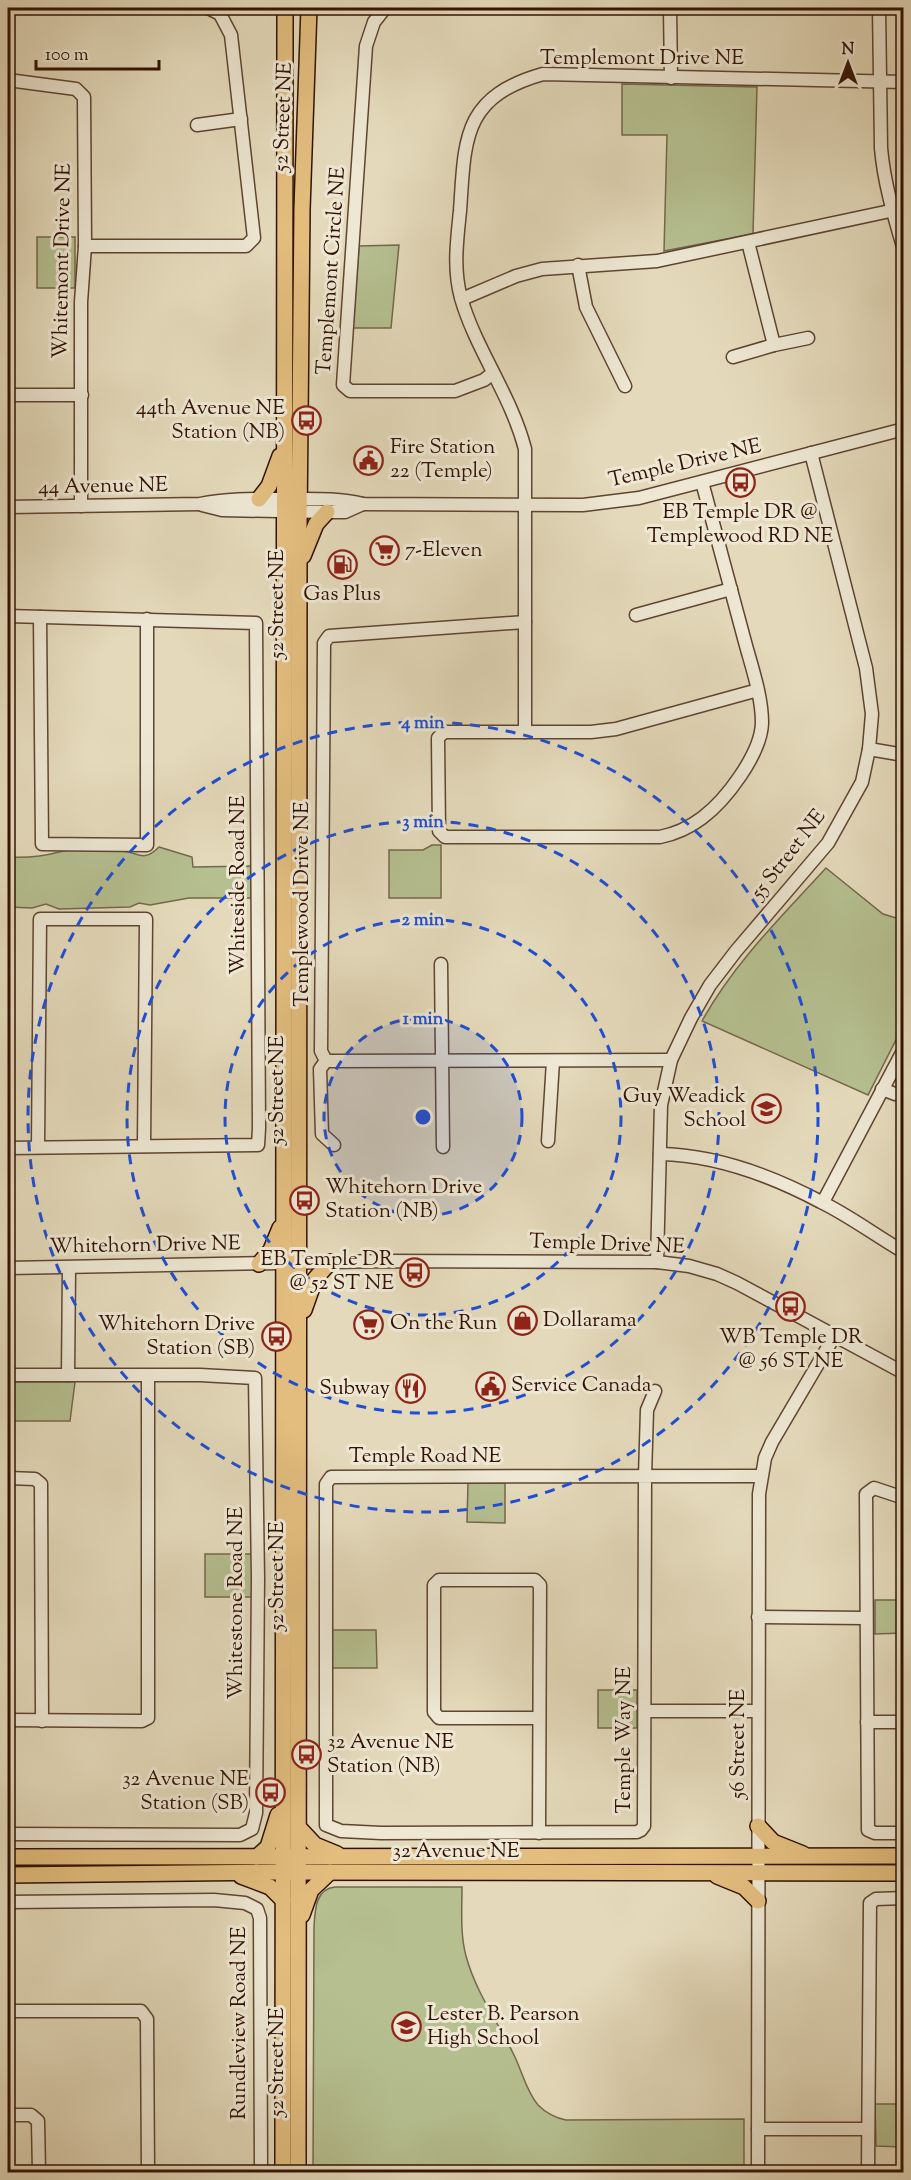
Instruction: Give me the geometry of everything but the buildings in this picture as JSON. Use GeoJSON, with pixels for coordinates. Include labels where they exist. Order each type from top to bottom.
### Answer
{"type":"FeatureCollection","features":[{"type":"Feature","properties":{"kind":"main road","name":"52 Street NE"},"geometry":{"type":"LineString","coordinates":[[285,8],[284,445],[299,564],[298,2172]]}},
{"type":"Feature","properties":{"kind":"main road","name":"52 Street NE"},"geometry":{"type":"LineString","coordinates":[[283,2172],[283,1220],[292,505],[309,8]]}},
{"type":"Feature","properties":{"kind":"main road"},"geometry":{"type":"LineString","coordinates":[[259,499],[269,486],[284,445]]}},
{"type":"Feature","properties":{"kind":"main road"},"geometry":{"type":"LineString","coordinates":[[299,564],[316,525],[327,512]]}},
{"type":"Feature","properties":{"kind":"main road"},"geometry":{"type":"LineString","coordinates":[[259,1264],[272,1250],[283,1220]]}},
{"type":"Feature","properties":{"kind":"main road"},"geometry":{"type":"LineString","coordinates":[[299,1324],[311,1287],[330,1262]]}},
{"type":"Feature","properties":{"kind":"main road"},"geometry":{"type":"LineString","coordinates":[[257,1857],[268,1848],[283,1798]]}},
{"type":"Feature","properties":{"kind":"main road"},"geometry":{"type":"LineString","coordinates":[[758,1826],[773,1842],[808,1856]]}},
{"type":"Feature","properties":{"kind":"main road"},"geometry":{"type":"LineString","coordinates":[[299,1828],[321,1849],[348,1857]]}},
{"type":"Feature","properties":{"kind":"main road","name":"32 Avenue NE"},"geometry":{"type":"LineString","coordinates":[[8,1875],[233,1873],[348,1857],[903,1856]]}},
{"type":"Feature","properties":{"kind":"main road","name":"32 Avenue NE"},"geometry":{"type":"LineString","coordinates":[[8,1857],[257,1857],[283,1865]]}},
{"type":"Feature","properties":{"kind":"main road","name":"32 Avenue NE"},"geometry":{"type":"LineString","coordinates":[[299,1865],[330,1872],[903,1873]]}},
{"type":"Feature","properties":{"kind":"main road"},"geometry":{"type":"LineString","coordinates":[[299,1923],[311,1890],[330,1872]]}},
{"type":"Feature","properties":{"kind":"main road"},"geometry":{"type":"LineString","coordinates":[[233,1873],[270,1887],[283,1900]]}},
{"type":"Feature","properties":{"kind":"main road"},"geometry":{"type":"LineString","coordinates":[[709,1873],[744,1887],[758,1901]]}},
{"type":"Feature","properties":{"kind":"street"},"geometry":{"type":"LineString","coordinates":[[85,246],[246,246],[254,238],[231,35],[220,14],[208,8]]}},
{"type":"Feature","properties":{"kind":"street","name":"Templemont Circle NE"},"geometry":{"type":"LineString","coordinates":[[385,8],[374,22],[366,45],[343,386],[350,391],[455,391],[484,380],[494,373]]}},
{"type":"Feature","properties":{"kind":"street"},"geometry":{"type":"LineString","coordinates":[[670,8],[671,78]]}},
{"type":"Feature","properties":{"kind":"street"},"geometry":{"type":"LineString","coordinates":[[879,8],[880,148],[883,170],[898,210],[903,250]]}},
{"type":"Feature","properties":{"kind":"street","name":"Templemont Drive NE"},"geometry":{"type":"LineString","coordinates":[[525,732],[525,449],[516,418],[462,299],[456,261],[463,159],[473,123],[485,105],[502,90],[520,80],[543,74],[903,82]]}},
{"type":"Feature","properties":{"kind":"street","name":"Whitemont Drive NE"},"geometry":{"type":"LineString","coordinates":[[8,80],[76,89],[84,97],[85,246],[81,302],[81,507]]}},
{"type":"Feature","properties":{"kind":"street"},"geometry":{"type":"LineString","coordinates":[[197,125],[241,119]]}},
{"type":"Feature","properties":{"kind":"street"},"geometry":{"type":"LineString","coordinates":[[462,299],[516,276],[542,269],[657,261],[898,210]]}},
{"type":"Feature","properties":{"kind":"street"},"geometry":{"type":"LineString","coordinates":[[748,242],[774,345]]}},
{"type":"Feature","properties":{"kind":"street"},"geometry":{"type":"LineString","coordinates":[[578,265],[586,307],[625,386]]}},
{"type":"Feature","properties":{"kind":"street"},"geometry":{"type":"LineString","coordinates":[[733,357],[808,338]]}},
{"type":"Feature","properties":{"kind":"street"},"geometry":{"type":"LineString","coordinates":[[8,395],[81,395]]}},
{"type":"Feature","properties":{"kind":"street","name":"Temple Drive NE"},"geometry":{"type":"LineString","coordinates":[[292,505],[344,499],[363,504],[525,506],[614,503],[903,429]]}},
{"type":"Feature","properties":{"kind":"street","name":"55 Street NE"},"geometry":{"type":"LineString","coordinates":[[657,1262],[662,1105],[670,1060],[710,985],[828,843],[862,782],[869,749],[872,714],[866,668],[811,453]]}},
{"type":"Feature","properties":{"kind":"street"},"geometry":{"type":"LineString","coordinates":[[702,482],[758,690],[762,726],[755,750],[724,796],[703,818],[685,829],[660,837],[445,837],[439,831],[438,738],[444,732],[591,732],[616,729],[758,690]]}},
{"type":"Feature","properties":{"kind":"street","name":"44 Avenue NE"},"geometry":{"type":"LineString","coordinates":[[8,507],[200,504],[223,499],[259,499],[292,505]]}},
{"type":"Feature","properties":{"kind":"street","name":"44 Avenue NE"},"geometry":{"type":"LineString","coordinates":[[200,504],[222,510],[292,505]]}},
{"type":"Feature","properties":{"kind":"street","name":"Temple Drive NE"},"geometry":{"type":"LineString","coordinates":[[292,505],[327,512],[345,512],[363,504]]}},
{"type":"Feature","properties":{"kind":"street"},"geometry":{"type":"LineString","coordinates":[[636,615],[731,589]]}},
{"type":"Feature","properties":{"kind":"street","name":"Whiteside Road NE"},"geometry":{"type":"LineString","coordinates":[[8,616],[256,623],[259,1128],[258,1145],[8,1148]]}},
{"type":"Feature","properties":{"kind":"street"},"geometry":{"type":"LineString","coordinates":[[40,617],[42,844],[147,845],[147,619]]}},
{"type":"Feature","properties":{"kind":"street","name":"Templewood Drive NE"},"geometry":{"type":"LineString","coordinates":[[326,1061],[321,1051],[324,643],[329,636],[525,622]]}},
{"type":"Feature","properties":{"kind":"street"},"geometry":{"type":"LineString","coordinates":[[869,749],[903,755]]}},
{"type":"Feature","properties":{"kind":"street"},"geometry":{"type":"LineString","coordinates":[[38,1147],[40,920],[146,920],[144,1146]]}},
{"type":"Feature","properties":{"kind":"street"},"geometry":{"type":"LineString","coordinates":[[441,964],[442,1147]]}},
{"type":"Feature","properties":{"kind":"street"},"geometry":{"type":"LineString","coordinates":[[822,1202],[903,1049]]}},
{"type":"Feature","properties":{"kind":"street"},"geometry":{"type":"LineString","coordinates":[[334,1145],[322,1134],[320,1069],[326,1061],[670,1060]]}},
{"type":"Feature","properties":{"kind":"street"},"geometry":{"type":"LineString","coordinates":[[548,1141],[553,1061]]}},
{"type":"Feature","properties":{"kind":"street"},"geometry":{"type":"LineString","coordinates":[[882,1089],[894,1094],[903,1094]]}},
{"type":"Feature","properties":{"kind":"street"},"geometry":{"type":"LineString","coordinates":[[660,1154],[698,1157],[738,1166],[822,1202],[903,1251]]}},
{"type":"Feature","properties":{"kind":"street","name":"Temple Drive NE"},"geometry":{"type":"LineString","coordinates":[[283,1263],[657,1262],[690,1266],[717,1274],[903,1373]]}},
{"type":"Feature","properties":{"kind":"street","name":"Whitehorn Drive NE"},"geometry":{"type":"LineString","coordinates":[[8,1268],[283,1263]]}},
{"type":"Feature","properties":{"kind":"street"},"geometry":{"type":"LineString","coordinates":[[68,1375],[69,1268]]}},
{"type":"Feature","properties":{"kind":"street","name":"56 Street NE"},"geometry":{"type":"LineString","coordinates":[[758,2172],[759,1494],[765,1458],[772,1442],[835,1335]]}},
{"type":"Feature","properties":{"kind":"street","name":"Whitestone Road NE"},"geometry":{"type":"LineString","coordinates":[[8,1375],[200,1375],[255,1378],[258,1590],[256,1813],[252,1829],[240,1835],[8,1834]]}},
{"type":"Feature","properties":{"kind":"street"},"geometry":{"type":"LineString","coordinates":[[8,1720],[142,1721],[148,1718],[148,1376]]}},
{"type":"Feature","properties":{"kind":"street","name":"Temple Way NE"},"geometry":{"type":"LineString","coordinates":[[326,1825],[341,1831],[381,1833],[637,1832],[641,1830],[644,1826],[647,1410],[655,1391]]}},
{"type":"Feature","properties":{"kind":"street","name":"Temple Road NE"},"geometry":{"type":"LineString","coordinates":[[326,1825],[326,1484],[331,1476],[761,1476]]}},
{"type":"Feature","properties":{"kind":"street"},"geometry":{"type":"LineString","coordinates":[[8,1478],[35,1479],[41,1485],[42,1720]]}},
{"type":"Feature","properties":{"kind":"street"},"geometry":{"type":"LineString","coordinates":[[903,1498],[874,1488],[866,1494],[865,1618],[868,1830],[875,1833],[903,1833]]}},
{"type":"Feature","properties":{"kind":"street"},"geometry":{"type":"LineString","coordinates":[[539,1718],[439,1718],[434,1712],[434,1585],[439,1580],[535,1580],[540,1585],[539,1833]]}},
{"type":"Feature","properties":{"kind":"street"},"geometry":{"type":"LineString","coordinates":[[758,1617],[865,1618]]}},
{"type":"Feature","properties":{"kind":"street"},"geometry":{"type":"LineString","coordinates":[[645,1712],[758,1711]]}},
{"type":"Feature","properties":{"kind":"street"},"geometry":{"type":"LineString","coordinates":[[867,1722],[903,1722]]}},
{"type":"Feature","properties":{"kind":"street"},"geometry":{"type":"LineString","coordinates":[[868,2172],[870,1903],[876,1899],[903,1899]]}},
{"type":"Feature","properties":{"kind":"street","name":"Rundleview Road NE"},"geometry":{"type":"LineString","coordinates":[[8,1902],[214,1900],[245,1903],[257,1909],[260,1918],[261,2172]]}},
{"type":"Feature","properties":{"kind":"street"},"geometry":{"type":"LineString","coordinates":[[8,2011],[141,2011],[147,2019],[148,2172]]}},
{"type":"Feature","properties":{"kind":"street"},"geometry":{"type":"LineString","coordinates":[[8,2115],[31,2115],[38,2121],[39,2172]]}},
{"type":"Feature","properties":{"kind":"street"},"geometry":{"type":"LineString","coordinates":[[758,2129],[867,2129]]}},
{"type":"Feature","properties":{"kind":"green space"},"geometry":{"type":"Polygon","coordinates":[[[622,84],[757,87],[753,234],[664,251],[667,135],[622,135],[622,84]]]}},
{"type":"Feature","properties":{"kind":"green space"},"geometry":{"type":"Polygon","coordinates":[[[37,237],[75,237],[75,288],[37,288],[37,237]]]}},
{"type":"Feature","properties":{"kind":"green space"},"geometry":{"type":"Polygon","coordinates":[[[399,245],[391,328],[353,328],[359,246],[399,245]]]}},
{"type":"Feature","properties":{"kind":"green space"},"geometry":{"type":"Polygon","coordinates":[[[432,845],[441,845],[441,898],[389,898],[389,850],[423,850],[432,845]]]}},
{"type":"Feature","properties":{"kind":"green space"},"geometry":{"type":"Polygon","coordinates":[[[159,847],[192,857],[193,867],[252,866],[251,898],[189,898],[150,905],[139,903],[130,907],[59,909],[46,904],[32,908],[8,907],[8,857],[34,857],[80,850],[126,852],[144,856],[159,847]]]}},
{"type":"Feature","properties":{"kind":"green space"},"geometry":{"type":"Polygon","coordinates":[[[826,868],[883,914],[903,920],[903,1026],[868,1095],[702,1021],[744,960],[826,868]]]}},
{"type":"Feature","properties":{"kind":"green space"},"geometry":{"type":"Polygon","coordinates":[[[8,1382],[75,1382],[70,1421],[8,1421],[8,1382]]]}},
{"type":"Feature","properties":{"kind":"green space"},"geometry":{"type":"Polygon","coordinates":[[[468,1483],[505,1483],[505,1523],[467,1522],[468,1483]]]}},
{"type":"Feature","properties":{"kind":"green space"},"geometry":{"type":"Polygon","coordinates":[[[205,1554],[253,1554],[253,1597],[205,1597],[205,1554]]]}},
{"type":"Feature","properties":{"kind":"green space"},"geometry":{"type":"Polygon","coordinates":[[[875,1600],[903,1600],[903,1633],[875,1634],[875,1600]]]}},
{"type":"Feature","properties":{"kind":"green space"},"geometry":{"type":"Polygon","coordinates":[[[332,1630],[376,1630],[377,1668],[331,1668],[332,1630]]]}},
{"type":"Feature","properties":{"kind":"green space"},"geometry":{"type":"Polygon","coordinates":[[[598,1690],[637,1690],[637,1728],[598,1728],[598,1690]]]}},
{"type":"Feature","properties":{"kind":"green space","name":"Lester B. Pearson High School"},"geometry":{"type":"Polygon","coordinates":[[[335,1887],[462,1887],[463,1939],[470,1970],[514,2055],[530,2094],[538,2105],[558,2118],[566,2120],[744,2119],[744,2172],[313,2172],[314,1927],[317,1902],[320,1896],[328,1889],[335,1887]]]}},
{"type":"Feature","properties":{"kind":"green space"},"geometry":{"type":"Polygon","coordinates":[[[875,2104],[903,2104],[903,2147],[876,2146],[875,2104]]]}},
{"type":"Feature","properties":{"kind":"place","name":"44th Avenue NE Station (NB)"},"geometry":{"type":"Point","coordinates":[306,421]}},
{"type":"Feature","properties":{"kind":"place","name":"Fire Station 22 (Temple)"},"geometry":{"type":"Point","coordinates":[369,460]}},
{"type":"Feature","properties":{"kind":"place","name":"EB Temple DR @ Templewood RD NE"},"geometry":{"type":"Point","coordinates":[740,482]}},
{"type":"Feature","properties":{"kind":"place","name":"7-Eleven"},"geometry":{"type":"Point","coordinates":[384,551]}},
{"type":"Feature","properties":{"kind":"place","name":"Gas Plus"},"geometry":{"type":"Point","coordinates":[342,564]}},
{"type":"Feature","properties":{"kind":"place","name":"Guy Weadick School"},"geometry":{"type":"Point","coordinates":[767,1109]}},
{"type":"Feature","properties":{"kind":"place","name":"Whitehorn Drive Station (NB)"},"geometry":{"type":"Point","coordinates":[304,1200]}},
{"type":"Feature","properties":{"kind":"place","name":"EB Temple DR @ 52 ST NE"},"geometry":{"type":"Point","coordinates":[415,1272]}},
{"type":"Feature","properties":{"kind":"place","name":"WB Temple DR @ 56 ST NE"},"geometry":{"type":"Point","coordinates":[791,1307]}},
{"type":"Feature","properties":{"kind":"place","name":"Dollarama"},"geometry":{"type":"Point","coordinates":[522,1321]}},
{"type":"Feature","properties":{"kind":"place","name":"On the Run"},"geometry":{"type":"Point","coordinates":[369,1324]}},
{"type":"Feature","properties":{"kind":"place","name":"Whitehorn Drive Station (SB)"},"geometry":{"type":"Point","coordinates":[276,1337]}},
{"type":"Feature","properties":{"kind":"place","name":"Service Canada"},"geometry":{"type":"Point","coordinates":[490,1386]}},
{"type":"Feature","properties":{"kind":"place","name":"Subway"},"geometry":{"type":"Point","coordinates":[411,1389]}},
{"type":"Feature","properties":{"kind":"place","name":"32 Avenue NE Station (NB)"},"geometry":{"type":"Point","coordinates":[306,1755]}},
{"type":"Feature","properties":{"kind":"place","name":"32 Avenue NE Station (SB)"},"geometry":{"type":"Point","coordinates":[270,1792]}},
{"type":"Feature","properties":{"kind":"place","name":"Lester B. Pearson High School"},"geometry":{"type":"Point","coordinates":[406,2027]}}]}
